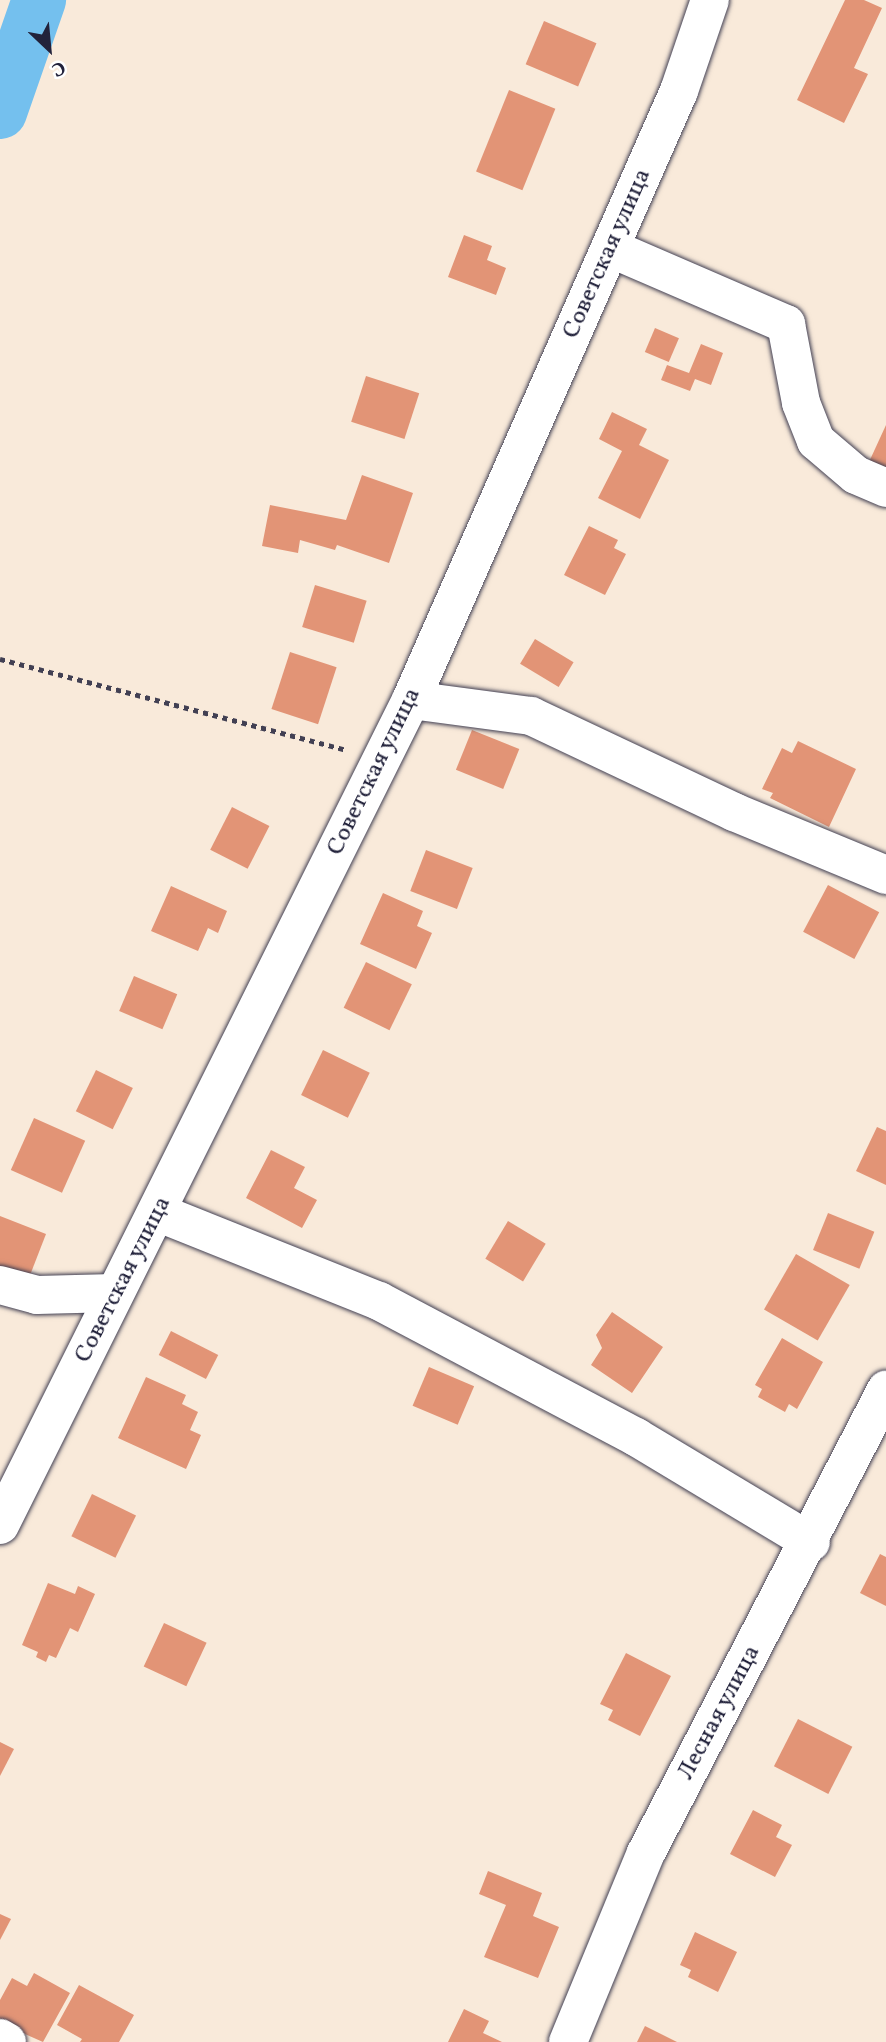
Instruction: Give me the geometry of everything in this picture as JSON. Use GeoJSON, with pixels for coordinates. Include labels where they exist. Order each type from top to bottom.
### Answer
{"type":"FeatureCollection","features":[{"type":"Feature","properties":{"kind":"street","name":"Советская улица"},"geometry":{"type":"LineString","coordinates":[[0,1525],[115,1293],[159,1213],[411,700],[679,92],[710,0]]}},
{"type":"Feature","properties":{"kind":"street"},"geometry":{"type":"LineString","coordinates":[[610,248],[786,324],[801,403],[816,441],[856,475],[886,488]]}},
{"type":"Feature","properties":{"kind":"street"},"geometry":{"type":"LineString","coordinates":[[411,700],[531,716],[734,813],[886,875]]}},
{"type":"Feature","properties":{"kind":"street"},"geometry":{"type":"LineString","coordinates":[[159,1213],[379,1301],[636,1437],[811,1542]]}},
{"type":"Feature","properties":{"kind":"street"},"geometry":{"type":"LineString","coordinates":[[0,1285],[37,1295],[115,1293]]}},
{"type":"Feature","properties":{"kind":"street","name":"Лесная улица"},"geometry":{"type":"LineString","coordinates":[[568,2042],[646,1853],[811,1542],[886,1390]]}},
{"type":"Feature","properties":{"kind":"street"},"geometry":{"type":"LineString","coordinates":[[0,2038],[8,2042]]}},
{"type":"Feature","properties":{"kind":"path"},"geometry":{"type":"LineString","coordinates":[[0,659],[382,759]]}},
{"type":"Feature","properties":{"kind":"building"},"geometry":{"type":"Polygon","coordinates":[[[845,0],[864,0],[882,8],[854,68],[868,74],[844,123],[797,100],[845,0]]]}},
{"type":"Feature","properties":{"kind":"building"},"geometry":{"type":"Polygon","coordinates":[[[544,21],[596,43],[578,87],[526,64],[544,21]]]}},
{"type":"Feature","properties":{"kind":"building"},"geometry":{"type":"Polygon","coordinates":[[[509,90],[555,109],[522,190],[476,172],[509,90]]]}},
{"type":"Feature","properties":{"kind":"building"},"geometry":{"type":"Polygon","coordinates":[[[464,235],[492,246],[487,260],[506,268],[496,295],[448,277],[464,235]]]}},
{"type":"Feature","properties":{"kind":"building"},"geometry":{"type":"Polygon","coordinates":[[[655,328],[679,338],[669,362],[645,352],[655,328]]]}},
{"type":"Feature","properties":{"kind":"building"},"geometry":{"type":"Polygon","coordinates":[[[701,344],[723,353],[711,385],[695,379],[690,391],[661,380],[667,365],[689,373],[701,344]]]}},
{"type":"Feature","properties":{"kind":"building"},"geometry":{"type":"Polygon","coordinates":[[[366,376],[419,393],[404,439],[351,422],[366,376]]]}},
{"type":"Feature","properties":{"kind":"building"},"geometry":{"type":"Polygon","coordinates":[[[612,412],[647,429],[639,445],[669,460],[640,519],[598,498],[622,451],[599,439],[612,412]]]}},
{"type":"Feature","properties":{"kind":"building"},"geometry":{"type":"Polygon","coordinates":[[[886,425],[886,470],[869,462],[886,425]]]}},
{"type":"Feature","properties":{"kind":"building"},"geometry":{"type":"Polygon","coordinates":[[[362,475],[413,493],[389,563],[337,545],[335,550],[300,540],[298,553],[262,546],[270,505],[346,520],[362,475]]]}},
{"type":"Feature","properties":{"kind":"building"},"geometry":{"type":"Polygon","coordinates":[[[589,526],[618,540],[614,548],[626,554],[605,595],[564,575],[589,526]]]}},
{"type":"Feature","properties":{"kind":"building"},"geometry":{"type":"Polygon","coordinates":[[[315,585],[367,601],[354,643],[302,627],[315,585]]]}},
{"type":"Feature","properties":{"kind":"building"},"geometry":{"type":"Polygon","coordinates":[[[535,639],[574,662],[559,687],[520,664],[535,639]]]}},
{"type":"Feature","properties":{"kind":"building"},"geometry":{"type":"Polygon","coordinates":[[[290,652],[337,667],[318,724],[271,709],[290,652]]]}},
{"type":"Feature","properties":{"kind":"building"},"geometry":{"type":"Polygon","coordinates":[[[472,730],[519,749],[503,789],[456,770],[472,730]]]}},
{"type":"Feature","properties":{"kind":"building"},"geometry":{"type":"Polygon","coordinates":[[[798,741],[856,769],[829,827],[770,798],[773,793],[762,789],[782,748],[792,753],[798,741]]]}},
{"type":"Feature","properties":{"kind":"building"},"geometry":{"type":"Polygon","coordinates":[[[232,807],[269,826],[248,869],[210,850],[232,807]]]}},
{"type":"Feature","properties":{"kind":"building"},"geometry":{"type":"Polygon","coordinates":[[[426,850],[473,868],[457,909],[410,891],[426,850]]]}},
{"type":"Feature","properties":{"kind":"building"},"geometry":{"type":"Polygon","coordinates":[[[828,885],[879,912],[854,959],[803,932],[828,885]]]}},
{"type":"Feature","properties":{"kind":"building"},"geometry":{"type":"Polygon","coordinates":[[[171,886],[227,911],[218,933],[208,928],[198,951],[151,931],[171,886]]]}},
{"type":"Feature","properties":{"kind":"building"},"geometry":{"type":"Polygon","coordinates":[[[383,893],[423,911],[417,926],[432,933],[416,969],[360,944],[383,893]]]}},
{"type":"Feature","properties":{"kind":"building"},"geometry":{"type":"Polygon","coordinates":[[[366,962],[412,984],[389,1030],[344,1008],[366,962]]]}},
{"type":"Feature","properties":{"kind":"building"},"geometry":{"type":"Polygon","coordinates":[[[134,976],[177,994],[162,1029],[119,1011],[134,976]]]}},
{"type":"Feature","properties":{"kind":"building"},"geometry":{"type":"Polygon","coordinates":[[[323,1050],[370,1073],[348,1118],[301,1095],[323,1050]]]}},
{"type":"Feature","properties":{"kind":"building"},"geometry":{"type":"Polygon","coordinates":[[[96,1070],[133,1088],[113,1129],[76,1111],[96,1070]]]}},
{"type":"Feature","properties":{"kind":"building"},"geometry":{"type":"Polygon","coordinates":[[[34,1118],[85,1141],[62,1193],[11,1170],[34,1118]]]}},
{"type":"Feature","properties":{"kind":"building"},"geometry":{"type":"Polygon","coordinates":[[[877,1127],[886,1131],[886,1185],[856,1171],[877,1127]]]}},
{"type":"Feature","properties":{"kind":"building"},"geometry":{"type":"Polygon","coordinates":[[[271,1150],[305,1167],[294,1188],[317,1200],[302,1228],[246,1198],[271,1150]]]}},
{"type":"Feature","properties":{"kind":"building"},"geometry":{"type":"Polygon","coordinates":[[[828,1213],[874,1232],[859,1269],[813,1250],[828,1213]]]}},
{"type":"Feature","properties":{"kind":"building"},"geometry":{"type":"Polygon","coordinates":[[[0,1216],[46,1234],[27,1283],[0,1272],[0,1216]]]}},
{"type":"Feature","properties":{"kind":"building"},"geometry":{"type":"Polygon","coordinates":[[[508,1221],[546,1244],[523,1281],[485,1259],[508,1221]]]}},
{"type":"Feature","properties":{"kind":"building"},"geometry":{"type":"Polygon","coordinates":[[[796,1254],[850,1285],[818,1340],[764,1309],[796,1254]]]}},
{"type":"Feature","properties":{"kind":"building"},"geometry":{"type":"Polygon","coordinates":[[[612,1312],[663,1347],[632,1393],[591,1365],[602,1348],[596,1335],[612,1312]]]}},
{"type":"Feature","properties":{"kind":"building"},"geometry":{"type":"Polygon","coordinates":[[[171,1331],[218,1355],[206,1379],[159,1355],[171,1331]]]}},
{"type":"Feature","properties":{"kind":"building"},"geometry":{"type":"Polygon","coordinates":[[[782,1338],[823,1362],[797,1409],[789,1404],[785,1412],[758,1397],[762,1389],[755,1385],[782,1338]]]}},
{"type":"Feature","properties":{"kind":"building"},"geometry":{"type":"Polygon","coordinates":[[[429,1367],[474,1386],[458,1425],[413,1406],[429,1367]]]}},
{"type":"Feature","properties":{"kind":"building"},"geometry":{"type":"Polygon","coordinates":[[[146,1377],[186,1395],[182,1404],[198,1412],[190,1430],[201,1435],[186,1469],[118,1438],[146,1377]]]}},
{"type":"Feature","properties":{"kind":"building"},"geometry":{"type":"Polygon","coordinates":[[[92,1494],[136,1515],[115,1558],[71,1536],[92,1494]]]}},
{"type":"Feature","properties":{"kind":"building"},"geometry":{"type":"Polygon","coordinates":[[[880,1554],[886,1557],[886,1606],[860,1593],[880,1554]]]}},
{"type":"Feature","properties":{"kind":"building"},"geometry":{"type":"Polygon","coordinates":[[[48,1583],[75,1594],[78,1586],[95,1594],[78,1632],[70,1628],[56,1658],[49,1655],[46,1662],[36,1657],[38,1652],[22,1645],[48,1583]]]}},
{"type":"Feature","properties":{"kind":"building"},"geometry":{"type":"Polygon","coordinates":[[[164,1623],[207,1643],[186,1686],[144,1667],[164,1623]]]}},
{"type":"Feature","properties":{"kind":"building"},"geometry":{"type":"Polygon","coordinates":[[[626,1653],[671,1676],[640,1736],[608,1720],[613,1710],[600,1704],[626,1653]]]}},
{"type":"Feature","properties":{"kind":"building"},"geometry":{"type":"Polygon","coordinates":[[[798,1719],[852,1747],[828,1794],[774,1766],[798,1719]]]}},
{"type":"Feature","properties":{"kind":"building"},"geometry":{"type":"Polygon","coordinates":[[[0,1742],[14,1749],[0,1776],[0,1742]]]}},
{"type":"Feature","properties":{"kind":"building"},"geometry":{"type":"Polygon","coordinates":[[[753,1810],[782,1825],[776,1837],[792,1845],[775,1877],[730,1854],[753,1810]]]}},
{"type":"Feature","properties":{"kind":"building"},"geometry":{"type":"Polygon","coordinates":[[[488,1871],[542,1893],[533,1916],[559,1927],[538,1978],[484,1957],[506,1905],[479,1894],[488,1871]]]}},
{"type":"Feature","properties":{"kind":"building"},"geometry":{"type":"Polygon","coordinates":[[[0,1914],[11,1919],[0,1940],[0,1914]]]}},
{"type":"Feature","properties":{"kind":"building"},"geometry":{"type":"Polygon","coordinates":[[[695,1932],[737,1952],[718,1992],[688,1977],[691,1970],[680,1965],[695,1932]]]}},
{"type":"Feature","properties":{"kind":"building"},"geometry":{"type":"Polygon","coordinates":[[[34,1973],[70,1993],[43,2042],[0,2023],[0,2000],[12,1978],[27,1986],[34,1973]]]}},
{"type":"Feature","properties":{"kind":"building"},"geometry":{"type":"Polygon","coordinates":[[[79,1985],[134,2015],[119,2042],[80,2042],[82,2039],[57,2025],[79,1985]]]}},
{"type":"Feature","properties":{"kind":"building"},"geometry":{"type":"Polygon","coordinates":[[[464,2009],[489,2021],[483,2033],[502,2042],[448,2042],[464,2009]]]}},
{"type":"Feature","properties":{"kind":"building"},"geometry":{"type":"Polygon","coordinates":[[[645,2026],[677,2042],[637,2042],[645,2026]]]}},
{"type":"Feature","properties":{"kind":"waterway"},"geometry":{"type":"LineString","coordinates":[[0,112],[39,0]]}}]}
